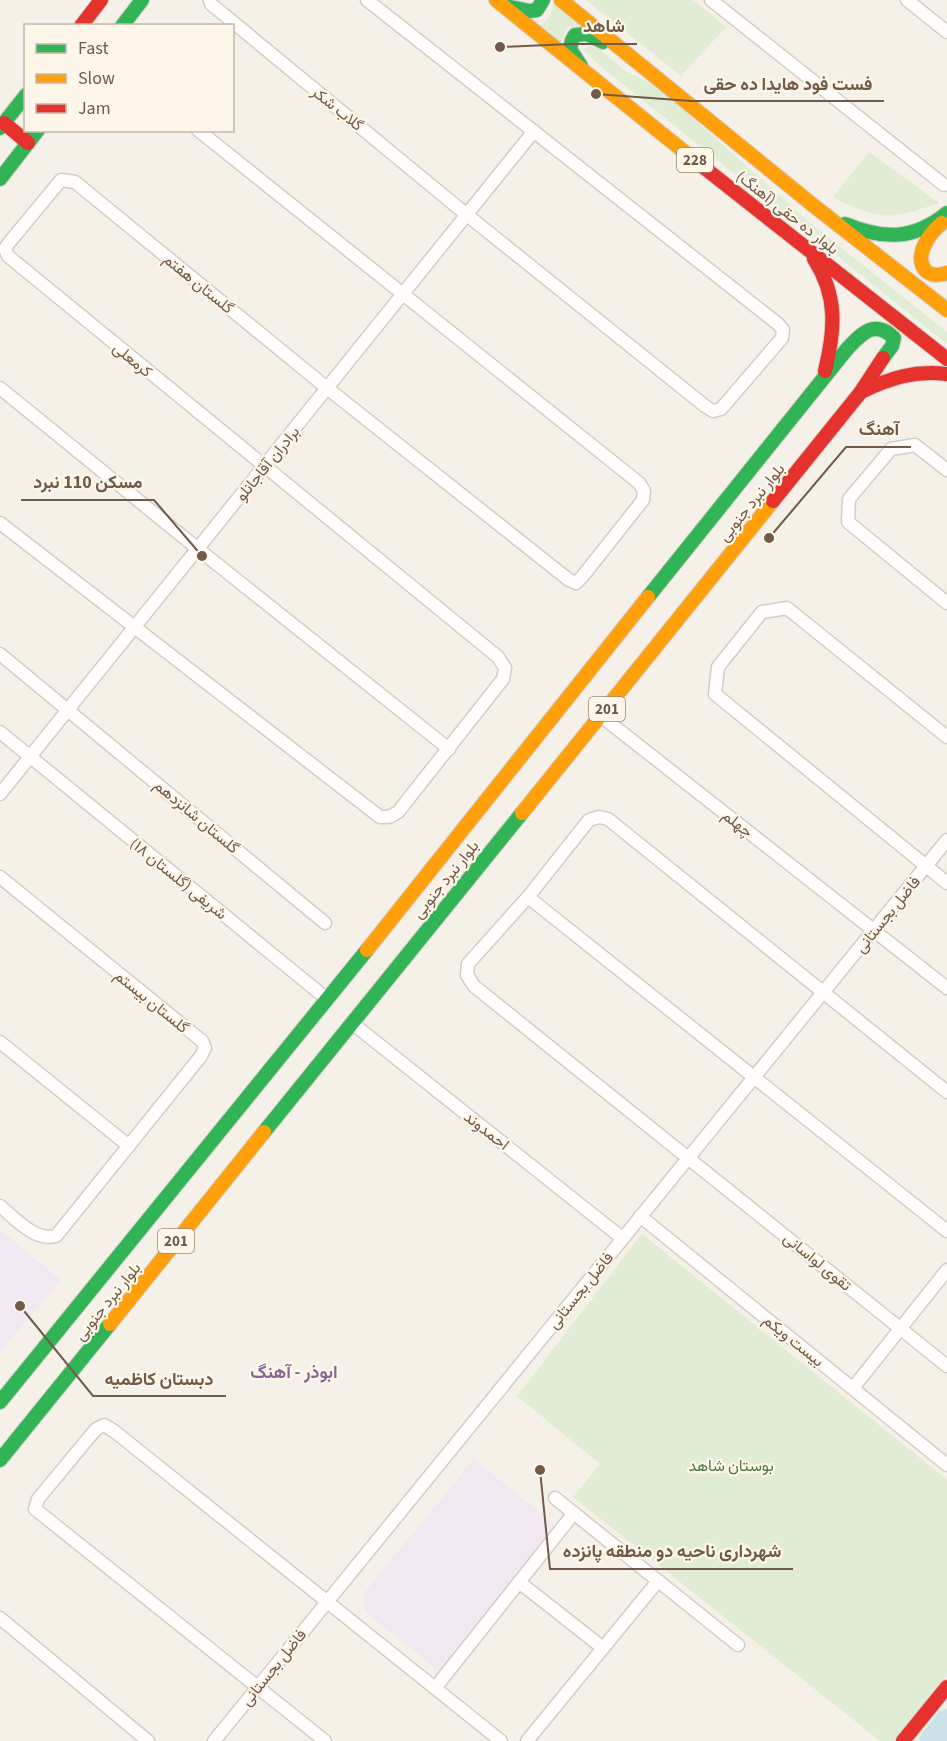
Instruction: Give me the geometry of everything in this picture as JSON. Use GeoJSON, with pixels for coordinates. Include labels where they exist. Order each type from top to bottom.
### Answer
{"type":"FeatureCollection","features":[{"type":"Feature","properties":{"kind":"main road"},"geometry":{"type":"LineString","coordinates":[[83,24],[101,0]]}},
{"type":"Feature","properties":{"kind":"main road"},"geometry":{"type":"LineString","coordinates":[[124,24],[142,0]]}},
{"type":"Feature","properties":{"kind":"main road"},"geometry":{"type":"LineString","coordinates":[[500,3],[530,11],[537,10],[543,0]]}},
{"type":"Feature","properties":{"kind":"main road","name":"بلوار ده حقی (آهنگ)"},"geometry":{"type":"LineString","coordinates":[[561,0],[814,206],[947,310]]}},
{"type":"Feature","properties":{"kind":"main road","name":"بلوار ده حقی (آهنگ)"},"geometry":{"type":"LineString","coordinates":[[500,3],[586,74],[947,359]]}},
{"type":"Feature","properties":{"kind":"main road"},"geometry":{"type":"LineString","coordinates":[[586,74],[570,48],[575,36],[582,33],[591,34],[645,69]]}},
{"type":"Feature","properties":{"kind":"main road"},"geometry":{"type":"LineString","coordinates":[[24,97],[1,124],[28,143]]}},
{"type":"Feature","properties":{"kind":"main road"},"geometry":{"type":"LineString","coordinates":[[0,178],[36,132]]}},
{"type":"Feature","properties":{"kind":"main road"},"geometry":{"type":"LineString","coordinates":[[814,206],[848,226],[875,234],[905,234],[931,226],[947,215]]}},
{"type":"Feature","properties":{"kind":"main road"},"geometry":{"type":"LineString","coordinates":[[947,215],[923,246],[920,263],[929,275],[947,273]]}},
{"type":"Feature","properties":{"kind":"main road","name":"بلوار نبرد جنوبی"},"geometry":{"type":"LineString","coordinates":[[0,1402],[327,999],[824,376],[832,345],[834,318],[831,294],[821,268],[804,246]]}},
{"type":"Feature","properties":{"kind":"main road","name":"201"},"geometry":{"type":"LineString","coordinates":[[824,376],[859,336],[870,329],[880,327],[890,332],[894,338],[892,346],[860,393]]}},
{"type":"Feature","properties":{"kind":"main road","name":"بلوار نبرد جنوبی"},"geometry":{"type":"LineString","coordinates":[[0,1460],[415,942],[601,716],[860,393],[890,378],[908,373],[947,374]]}},
{"type":"Feature","properties":{"kind":"main road"},"geometry":{"type":"LineString","coordinates":[[903,1741],[947,1687]]}},
{"type":"Feature","properties":{"kind":"street","name":"گلاب شکر"},"geometry":{"type":"LineString","coordinates":[[210,0],[467,215],[713,411],[721,409],[782,338],[783,330],[534,131]]}},
{"type":"Feature","properties":{"kind":"street"},"geometry":{"type":"LineString","coordinates":[[367,0],[534,131]]}},
{"type":"Feature","properties":{"kind":"street"},"geometry":{"type":"LineString","coordinates":[[711,0],[944,185]]}},
{"type":"Feature","properties":{"kind":"street"},"geometry":{"type":"LineString","coordinates":[[907,0],[947,32]]}},
{"type":"Feature","properties":{"kind":"street","name":"برادران آقاجانلو"},"geometry":{"type":"LineString","coordinates":[[0,794],[534,131]]}},
{"type":"Feature","properties":{"kind":"street"},"geometry":{"type":"LineString","coordinates":[[201,132],[404,293]]}},
{"type":"Feature","properties":{"kind":"street","name":"کرمعلی"},"geometry":{"type":"LineString","coordinates":[[69,180],[61,180],[5,249],[8,256],[498,657],[505,668],[503,679],[449,749]]}},
{"type":"Feature","properties":{"kind":"street","name":"گلستان هفتم"},"geometry":{"type":"LineString","coordinates":[[69,180],[75,182],[327,388],[569,580],[576,583],[643,500],[644,491],[639,483],[404,293]]}},
{"type":"Feature","properties":{"kind":"street"},"geometry":{"type":"LineString","coordinates":[[0,388],[449,749],[398,812],[389,817],[380,817],[0,523]]}},
{"type":"Feature","properties":{"kind":"street"},"geometry":{"type":"LineString","coordinates":[[947,470],[915,445],[891,449],[849,499],[848,522],[947,603]]}},
{"type":"Feature","properties":{"kind":"street"},"geometry":{"type":"LineString","coordinates":[[947,737],[787,608],[762,612],[718,667],[715,694],[947,883]]}},
{"type":"Feature","properties":{"kind":"street","name":"گلستان شانزدهم"},"geometry":{"type":"LineString","coordinates":[[0,654],[325,923]]}},
{"type":"Feature","properties":{"kind":"street","name":"چهلم"},"geometry":{"type":"LineString","coordinates":[[601,716],[947,988]]}},
{"type":"Feature","properties":{"kind":"street","name":"شریفی (گلستان ۱۸)"},"geometry":{"type":"LineString","coordinates":[[0,732],[327,999]]}},
{"type":"Feature","properties":{"kind":"street"},"geometry":{"type":"LineString","coordinates":[[947,1092],[608,819],[598,817],[589,820],[528,897],[947,1231]]}},
{"type":"Feature","properties":{"kind":"street","name":"فاضل بجستانی"},"geometry":{"type":"LineString","coordinates":[[214,1741],[947,840]]}},
{"type":"Feature","properties":{"kind":"street","name":"گلستان بیستم"},"geometry":{"type":"LineString","coordinates":[[0,877],[202,1041],[205,1048],[201,1056],[129,1146]]}},
{"type":"Feature","properties":{"kind":"street","name":"تقوی لواسانی"},"geometry":{"type":"LineString","coordinates":[[528,897],[468,964],[467,975],[474,986],[947,1366]]}},
{"type":"Feature","properties":{"kind":"street","name":"احمدوند"},"geometry":{"type":"LineString","coordinates":[[352,1023],[622,1238]]}},
{"type":"Feature","properties":{"kind":"street"},"geometry":{"type":"LineString","coordinates":[[0,1042],[129,1146],[56,1236],[48,1238],[37,1235],[0,1206]]}},
{"type":"Feature","properties":{"kind":"street","name":"بیست ویکم"},"geometry":{"type":"LineString","coordinates":[[640,1216],[947,1465]]}},
{"type":"Feature","properties":{"kind":"street"},"geometry":{"type":"LineString","coordinates":[[853,1389],[947,1270]]}},
{"type":"Feature","properties":{"kind":"street"},"geometry":{"type":"LineString","coordinates":[[325,1741],[35,1509],[38,1499],[96,1429],[104,1425],[501,1741]]}},
{"type":"Feature","properties":{"kind":"street"},"geometry":{"type":"LineString","coordinates":[[555,1498],[738,1645]]}},
{"type":"Feature","properties":{"kind":"street"},"geometry":{"type":"LineString","coordinates":[[435,1688],[574,1513]]}},
{"type":"Feature","properties":{"kind":"street"},"geometry":{"type":"LineString","coordinates":[[527,1741],[658,1581]]}},
{"type":"Feature","properties":{"kind":"street"},"geometry":{"type":"LineString","coordinates":[[519,1582],[603,1648]]}},
{"type":"Feature","properties":{"kind":"street"},"geometry":{"type":"LineString","coordinates":[[0,1618],[148,1741]]}},
{"type":"Feature","properties":{"kind":"shaded area"},"geometry":{"type":"Polygon","coordinates":[[[0,1230],[61,1280],[0,1352],[0,1230]]]}},
{"type":"Feature","properties":{"kind":"shaded area"},"geometry":{"type":"Polygon","coordinates":[[[474,1459],[555,1525],[439,1671],[365,1612],[364,1593],[474,1459]]]}},
{"type":"Feature","properties":{"kind":"green space"},"geometry":{"type":"Polygon","coordinates":[[[586,0],[693,0],[726,27],[681,76],[586,0]]]}},
{"type":"Feature","properties":{"kind":"green space"},"geometry":{"type":"Polygon","coordinates":[[[553,1],[583,26],[568,27],[562,40],[563,47],[533,23],[542,25],[545,22],[552,12],[553,1]]]}},
{"type":"Feature","properties":{"kind":"green space"},"geometry":{"type":"Polygon","coordinates":[[[589,46],[597,47],[624,70],[658,87],[809,222],[947,332],[947,344],[604,69],[583,50],[589,46]]]}},
{"type":"Feature","properties":{"kind":"green space"},"geometry":{"type":"Polygon","coordinates":[[[869,152],[939,203],[908,213],[885,215],[862,210],[833,197],[869,152]]]}},
{"type":"Feature","properties":{"kind":"green space","name":"بوستان شاهد"},"geometry":{"type":"Polygon","coordinates":[[[642,1234],[947,1480],[947,1675],[895,1741],[880,1741],[573,1497],[600,1464],[517,1396],[642,1234]]]}},
{"type":"Feature","properties":{"kind":"waterway"},"geometry":{"type":"LineString","coordinates":[[931,1741],[947,1721]]}},
{"type":"Feature","properties":{"kind":"traffic: fast"},"geometry":{"type":"LineString","coordinates":[[124,24],[142,0]]}},
{"type":"Feature","properties":{"kind":"traffic: fast"},"geometry":{"type":"LineString","coordinates":[[505,6],[530,11],[537,10],[543,0]]}},
{"type":"Feature","properties":{"kind":"traffic: fast"},"geometry":{"type":"LineString","coordinates":[[581,66],[570,49],[575,35],[587,34],[603,42]]}},
{"type":"Feature","properties":{"kind":"traffic: fast"},"geometry":{"type":"LineString","coordinates":[[0,128],[24,98]]}},
{"type":"Feature","properties":{"kind":"traffic: fast"},"geometry":{"type":"LineString","coordinates":[[0,179],[36,132]]}},
{"type":"Feature","properties":{"kind":"traffic: fast"},"geometry":{"type":"LineString","coordinates":[[845,224],[873,233],[898,235],[923,228],[947,213]]}},
{"type":"Feature","properties":{"kind":"traffic: fast"},"geometry":{"type":"LineString","coordinates":[[648,597],[847,349],[863,333],[881,329],[894,338],[892,346],[883,358]]}},
{"type":"Feature","properties":{"kind":"traffic: fast"},"geometry":{"type":"LineString","coordinates":[[264,1132],[522,813]]}},
{"type":"Feature","properties":{"kind":"traffic: fast"},"geometry":{"type":"LineString","coordinates":[[0,1402],[367,950]]}},
{"type":"Feature","properties":{"kind":"traffic: fast"},"geometry":{"type":"LineString","coordinates":[[0,1460],[110,1324]]}},
{"type":"Feature","properties":{"kind":"traffic: slow"},"geometry":{"type":"LineString","coordinates":[[496,0],[697,162]]}},
{"type":"Feature","properties":{"kind":"traffic: slow"},"geometry":{"type":"LineString","coordinates":[[561,0],[814,206],[947,310]]}},
{"type":"Feature","properties":{"kind":"traffic: slow"},"geometry":{"type":"LineString","coordinates":[[942,223],[926,242],[921,262],[927,272],[939,275],[947,273]]}},
{"type":"Feature","properties":{"kind":"traffic: slow"},"geometry":{"type":"LineString","coordinates":[[522,813],[773,501]]}},
{"type":"Feature","properties":{"kind":"traffic: slow"},"geometry":{"type":"LineString","coordinates":[[367,950],[648,597]]}},
{"type":"Feature","properties":{"kind":"traffic: slow"},"geometry":{"type":"LineString","coordinates":[[110,1324],[264,1132]]}},
{"type":"Feature","properties":{"kind":"traffic: jam"},"geometry":{"type":"LineString","coordinates":[[83,24],[101,0]]}},
{"type":"Feature","properties":{"kind":"traffic: jam"},"geometry":{"type":"LineString","coordinates":[[4,123],[28,143]]}},
{"type":"Feature","properties":{"kind":"traffic: jam"},"geometry":{"type":"LineString","coordinates":[[697,162],[947,359]]}},
{"type":"Feature","properties":{"kind":"traffic: jam"},"geometry":{"type":"LineString","coordinates":[[814,259],[822,273],[831,300],[831,341],[825,371]]}},
{"type":"Feature","properties":{"kind":"traffic: jam"},"geometry":{"type":"LineString","coordinates":[[773,501],[860,393],[883,358]]}},
{"type":"Feature","properties":{"kind":"traffic: jam"},"geometry":{"type":"LineString","coordinates":[[861,392],[903,376],[924,373],[947,374]]}},
{"type":"Feature","properties":{"kind":"traffic: jam"},"geometry":{"type":"LineString","coordinates":[[903,1741],[947,1687]]}},
{"type":"Feature","properties":{"kind":"place","name":"شاهد"},"geometry":{"type":"Point","coordinates":[500,47]}},
{"type":"Feature","properties":{"kind":"place","name":"فست فود هایدا ده حقی"},"geometry":{"type":"Point","coordinates":[596,94]}},
{"type":"Feature","properties":{"kind":"place","name":"آهنگ"},"geometry":{"type":"Point","coordinates":[769,538]}},
{"type":"Feature","properties":{"kind":"place","name":"مسکن 110 نبرد"},"geometry":{"type":"Point","coordinates":[202,556]}},
{"type":"Feature","properties":{"kind":"place","name":"دبستان کاظمیه"},"geometry":{"type":"Point","coordinates":[20,1306]}},
{"type":"Feature","properties":{"kind":"place","name":"شهرداری ناحیه دو منطقه پانزده"},"geometry":{"type":"Point","coordinates":[540,1470]}},
{"type":"Feature","properties":{"kind":"district","name":"ابوذر - آهنگ"},"geometry":{"type":"Point","coordinates":[294,1372]}}]}
